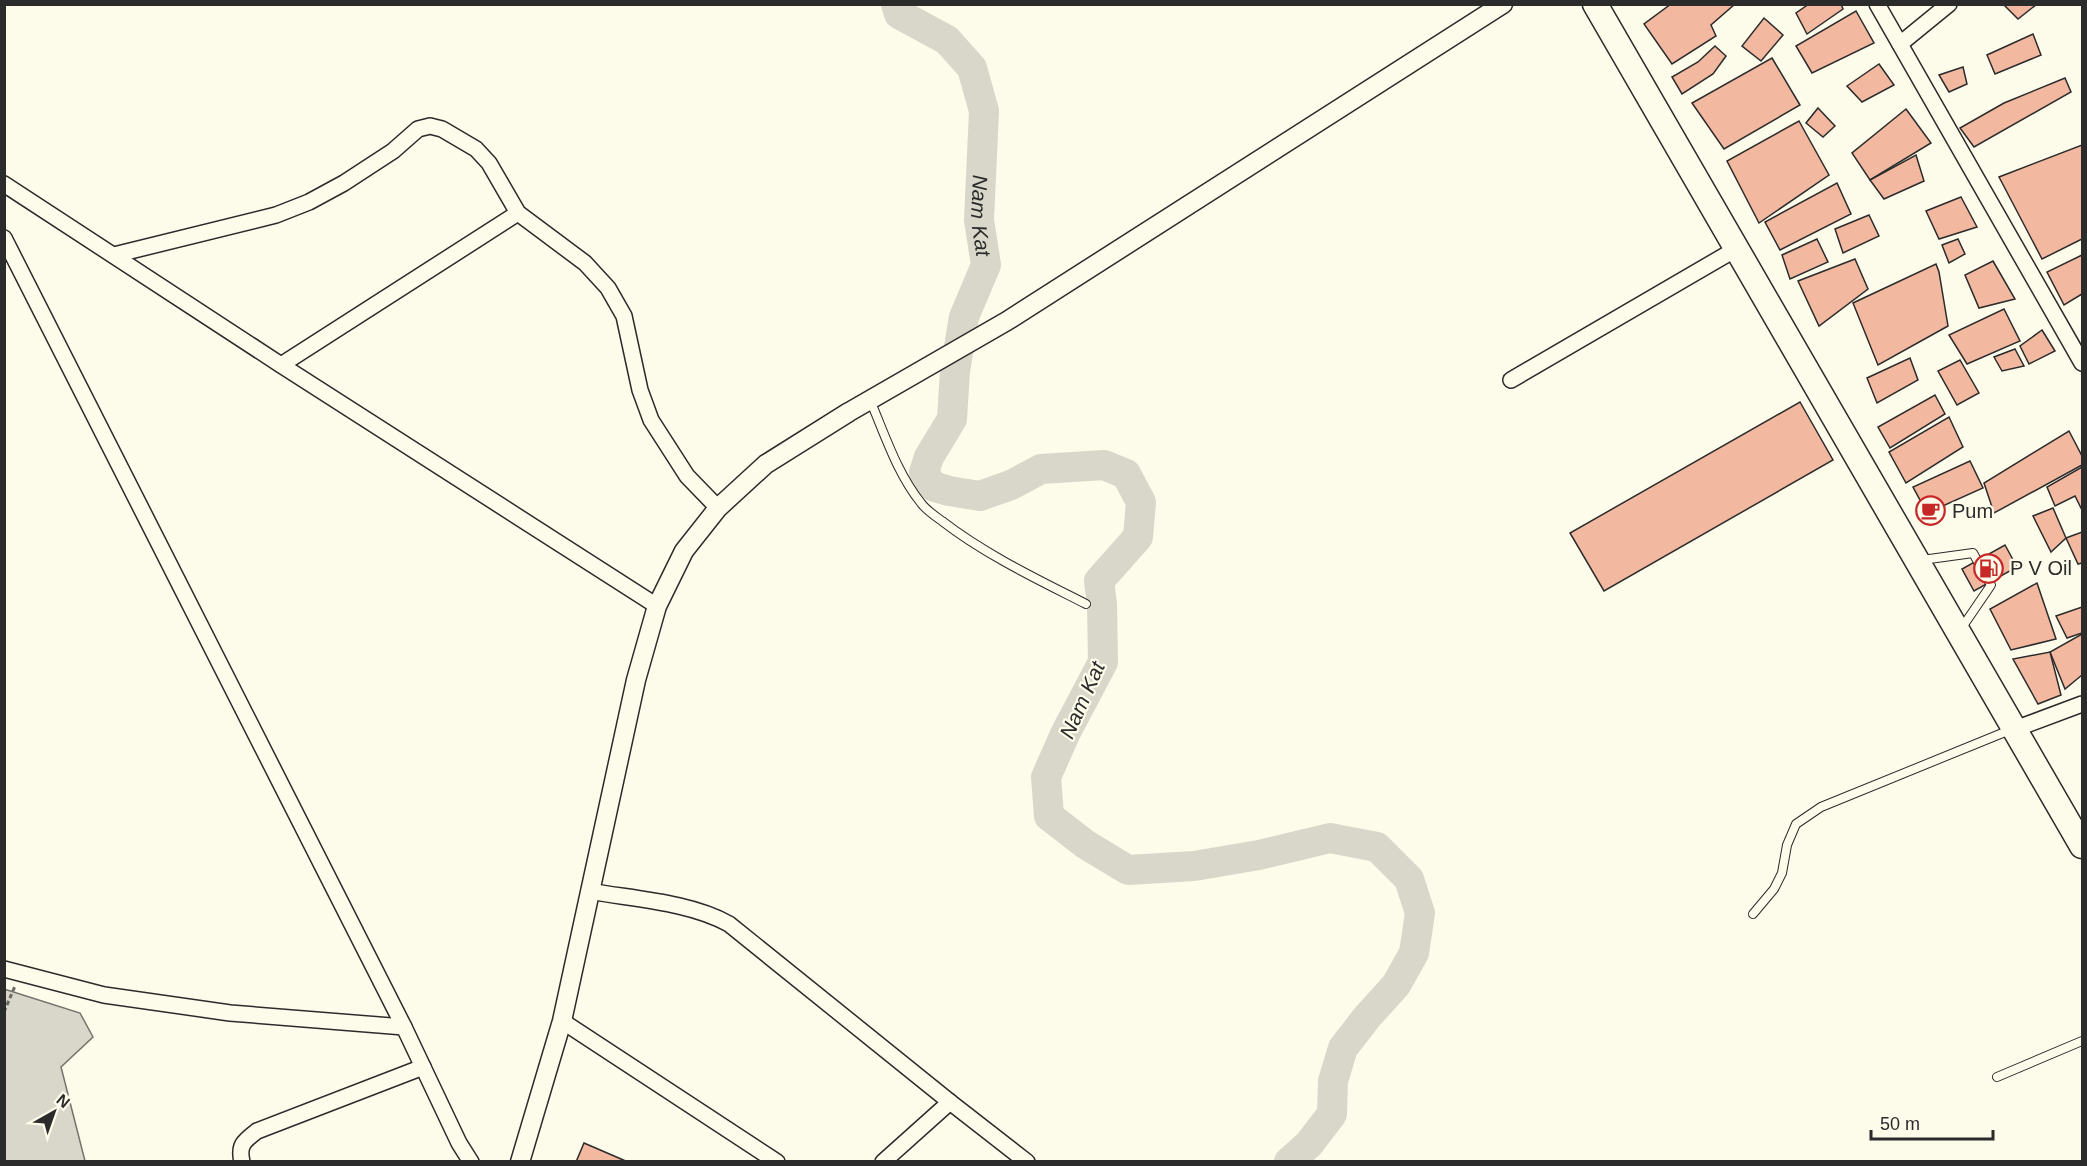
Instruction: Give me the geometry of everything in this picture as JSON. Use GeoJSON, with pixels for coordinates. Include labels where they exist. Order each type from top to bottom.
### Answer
{"type":"FeatureCollection","features":[{"type":"Feature","properties":{"kind":"highway"},"geometry":{"type":"LineString","coordinates":[[1595,4],[2082,846]]}},
{"type":"Feature","properties":{"kind":"street"},"geometry":{"type":"LineString","coordinates":[[520,1161],[562,1021],[636,680],[657,606],[684,551],[718,508],[766,464],[870,400],[1007,321],[1503,4]]}},
{"type":"Feature","properties":{"kind":"street"},"geometry":{"type":"LineString","coordinates":[[1877,4],[2082,363]]}},
{"type":"Feature","properties":{"kind":"street"},"geometry":{"type":"LineString","coordinates":[[1900,44],[1949,4]]}},
{"type":"Feature","properties":{"kind":"street"},"geometry":{"type":"LineString","coordinates":[[114,255],[276,215],[309,202],[344,183],[393,151],[418,129],[430,126],[442,129],[476,149],[489,163],[518,213],[585,263],[608,288],[624,316],[640,390],[651,420],[687,476],[718,508]]}},
{"type":"Feature","properties":{"kind":"street"},"geometry":{"type":"LineString","coordinates":[[4,184],[657,606]]}},
{"type":"Feature","properties":{"kind":"street"},"geometry":{"type":"LineString","coordinates":[[281,365],[518,213]]}},
{"type":"Feature","properties":{"kind":"street"},"geometry":{"type":"LineString","coordinates":[[4,238],[404,1027],[459,1143],[471,1161]]}},
{"type":"Feature","properties":{"kind":"street"},"geometry":{"type":"LineString","coordinates":[[1510,380],[1736,249]]}},
{"type":"Feature","properties":{"kind":"street"},"geometry":{"type":"LineString","coordinates":[[2014,729],[2082,705]]}},
{"type":"Feature","properties":{"kind":"street"},"geometry":{"type":"LineString","coordinates":[[589,891],[696,910],[721,920],[1027,1161]]}},
{"type":"Feature","properties":{"kind":"street"},"geometry":{"type":"LineString","coordinates":[[4,969],[104,995],[161,1004],[230,1013],[404,1027]]}},
{"type":"Feature","properties":{"kind":"street"},"geometry":{"type":"LineString","coordinates":[[562,1021],[777,1161]]}},
{"type":"Feature","properties":{"kind":"street"},"geometry":{"type":"LineString","coordinates":[[243,1161],[240,1152],[245,1140],[256,1131],[423,1067]]}},
{"type":"Feature","properties":{"kind":"street"},"geometry":{"type":"LineString","coordinates":[[883,1161],[950,1102]]}},
{"type":"Feature","properties":{"kind":"lane"},"geometry":{"type":"LineString","coordinates":[[870,400],[898,465],[923,506],[964,538],[1086,604]]}},
{"type":"Feature","properties":{"kind":"lane"},"geometry":{"type":"LineString","coordinates":[[1917,561],[1973,553],[1991,585],[1959,632]]}},
{"type":"Feature","properties":{"kind":"lane"},"geometry":{"type":"LineString","coordinates":[[1753,914],[1774,889],[1782,873],[1787,845],[1796,824],[1821,807],[2014,729]]}},
{"type":"Feature","properties":{"kind":"lane"},"geometry":{"type":"LineString","coordinates":[[1996,1077],[2082,1041]]}},
{"type":"Feature","properties":{"kind":"path"},"geometry":{"type":"LineString","coordinates":[[4,1012],[14,988]]}},
{"type":"Feature","properties":{"kind":"shaded area"},"geometry":{"type":"Polygon","coordinates":[[[4,989],[80,1013],[93,1037],[61,1067],[85,1161],[5,1161],[4,989]]]}},
{"type":"Feature","properties":{"kind":"building"},"geometry":{"type":"Polygon","coordinates":[[[1671,4],[1735,4],[1711,25],[1716,36],[1672,64],[1644,24],[1671,4]]]}},
{"type":"Feature","properties":{"kind":"building"},"geometry":{"type":"Polygon","coordinates":[[[1809,4],[1841,4],[1843,9],[1807,34],[1796,13],[1809,4]]]}},
{"type":"Feature","properties":{"kind":"building"},"geometry":{"type":"Polygon","coordinates":[[[2003,4],[2037,4],[2018,19],[2003,4]]]}},
{"type":"Feature","properties":{"kind":"building"},"geometry":{"type":"Polygon","coordinates":[[[1856,11],[1874,43],[1812,73],[1796,46],[1856,11]]]}},
{"type":"Feature","properties":{"kind":"building"},"geometry":{"type":"Polygon","coordinates":[[[1764,18],[1783,35],[1761,61],[1742,46],[1764,18]]]}},
{"type":"Feature","properties":{"kind":"building"},"geometry":{"type":"Polygon","coordinates":[[[2033,34],[2041,55],[1995,74],[1987,55],[2033,34]]]}},
{"type":"Feature","properties":{"kind":"building"},"geometry":{"type":"Polygon","coordinates":[[[1715,46],[1726,56],[1713,74],[1682,94],[1672,77],[1698,62],[1715,46]]]}},
{"type":"Feature","properties":{"kind":"building"},"geometry":{"type":"Polygon","coordinates":[[[1772,58],[1800,105],[1724,149],[1692,103],[1772,58]]]}},
{"type":"Feature","properties":{"kind":"building"},"geometry":{"type":"Polygon","coordinates":[[[1879,64],[1894,85],[1862,102],[1847,86],[1879,64]]]}},
{"type":"Feature","properties":{"kind":"building"},"geometry":{"type":"Polygon","coordinates":[[[1963,67],[1967,84],[1949,92],[1939,75],[1963,67]]]}},
{"type":"Feature","properties":{"kind":"building"},"geometry":{"type":"Polygon","coordinates":[[[2065,78],[2071,92],[1974,147],[1960,128],[2004,103],[2065,78]]]}},
{"type":"Feature","properties":{"kind":"building"},"geometry":{"type":"Polygon","coordinates":[[[1818,108],[1835,126],[1823,137],[1806,123],[1818,108]]]}},
{"type":"Feature","properties":{"kind":"building"},"geometry":{"type":"Polygon","coordinates":[[[1906,109],[1931,143],[1870,180],[1852,153],[1906,109]]]}},
{"type":"Feature","properties":{"kind":"building"},"geometry":{"type":"Polygon","coordinates":[[[1799,121],[1829,175],[1759,223],[1727,161],[1799,121]]]}},
{"type":"Feature","properties":{"kind":"building"},"geometry":{"type":"Polygon","coordinates":[[[2082,145],[2082,239],[2042,259],[1999,177],[2082,145]]]}},
{"type":"Feature","properties":{"kind":"building"},"geometry":{"type":"Polygon","coordinates":[[[1916,155],[1924,181],[1884,199],[1870,180],[1916,155]]]}},
{"type":"Feature","properties":{"kind":"building"},"geometry":{"type":"Polygon","coordinates":[[[1837,183],[1851,214],[1780,250],[1765,222],[1837,183]]]}},
{"type":"Feature","properties":{"kind":"building"},"geometry":{"type":"Polygon","coordinates":[[[1961,197],[1977,227],[1939,239],[1926,211],[1961,197]]]}},
{"type":"Feature","properties":{"kind":"building"},"geometry":{"type":"Polygon","coordinates":[[[1869,215],[1879,236],[1843,253],[1835,229],[1869,215]]]}},
{"type":"Feature","properties":{"kind":"building"},"geometry":{"type":"Polygon","coordinates":[[[1817,239],[1828,262],[1790,279],[1782,255],[1817,239]]]}},
{"type":"Feature","properties":{"kind":"building"},"geometry":{"type":"Polygon","coordinates":[[[1958,239],[1965,254],[1949,263],[1942,245],[1958,239]]]}},
{"type":"Feature","properties":{"kind":"building"},"geometry":{"type":"Polygon","coordinates":[[[2082,255],[2082,294],[2064,305],[2047,272],[2082,255]]]}},
{"type":"Feature","properties":{"kind":"building"},"geometry":{"type":"Polygon","coordinates":[[[1855,259],[1868,289],[1819,326],[1798,281],[1855,259]]]}},
{"type":"Feature","properties":{"kind":"building"},"geometry":{"type":"Polygon","coordinates":[[[1993,261],[2015,299],[1979,308],[1965,275],[1993,261]]]}},
{"type":"Feature","properties":{"kind":"building"},"geometry":{"type":"Polygon","coordinates":[[[1936,264],[1948,326],[1878,365],[1853,303],[1936,264]]]}},
{"type":"Feature","properties":{"kind":"building"},"geometry":{"type":"Polygon","coordinates":[[[2004,309],[2020,341],[1967,364],[1949,335],[2004,309]]]}},
{"type":"Feature","properties":{"kind":"building"},"geometry":{"type":"Polygon","coordinates":[[[2042,330],[2055,351],[2029,364],[2020,346],[2042,330]]]}},
{"type":"Feature","properties":{"kind":"building"},"geometry":{"type":"Polygon","coordinates":[[[2015,349],[2024,366],[2002,371],[1994,357],[2015,349]]]}},
{"type":"Feature","properties":{"kind":"building"},"geometry":{"type":"Polygon","coordinates":[[[1910,358],[1918,380],[1877,403],[1867,378],[1910,358]]]}},
{"type":"Feature","properties":{"kind":"building"},"geometry":{"type":"Polygon","coordinates":[[[1960,360],[1979,393],[1957,405],[1938,371],[1960,360]]]}},
{"type":"Feature","properties":{"kind":"building"},"geometry":{"type":"Polygon","coordinates":[[[1935,395],[1945,414],[1890,448],[1878,427],[1935,395]]]}},
{"type":"Feature","properties":{"kind":"building"},"geometry":{"type":"Polygon","coordinates":[[[1800,402],[1833,460],[1604,591],[1570,533],[1800,402]]]}},
{"type":"Feature","properties":{"kind":"building"},"geometry":{"type":"Polygon","coordinates":[[[1949,417],[1963,447],[1906,483],[1889,452],[1949,417]]]}},
{"type":"Feature","properties":{"kind":"building"},"geometry":{"type":"Polygon","coordinates":[[[2069,431],[2082,456],[2082,465],[1994,513],[1984,483],[2069,431]]]}},
{"type":"Feature","properties":{"kind":"building"},"geometry":{"type":"Polygon","coordinates":[[[1970,461],[1983,488],[1927,513],[1913,487],[1970,461]]]}},
{"type":"Feature","properties":{"kind":"building"},"geometry":{"type":"Polygon","coordinates":[[[2082,467],[2082,510],[2075,496],[2055,506],[2047,487],[2082,467]]]}},
{"type":"Feature","properties":{"kind":"building"},"geometry":{"type":"Polygon","coordinates":[[[2053,508],[2066,538],[2051,552],[2033,516],[2053,508]]]}},
{"type":"Feature","properties":{"kind":"building"},"geometry":{"type":"Polygon","coordinates":[[[2082,532],[2082,563],[2078,564],[2066,538],[2082,532]]]}},
{"type":"Feature","properties":{"kind":"building","name":"P V Oil"},"geometry":{"type":"Polygon","coordinates":[[[2005,545],[2017,567],[1974,591],[1962,569],[2005,545]]]}},
{"type":"Feature","properties":{"kind":"building"},"geometry":{"type":"Polygon","coordinates":[[[2037,583],[2056,639],[2011,650],[1990,609],[2037,583]]]}},
{"type":"Feature","properties":{"kind":"building"},"geometry":{"type":"Polygon","coordinates":[[[2082,607],[2082,633],[2067,638],[2056,616],[2082,607]]]}},
{"type":"Feature","properties":{"kind":"building"},"geometry":{"type":"Polygon","coordinates":[[[2082,634],[2082,675],[2065,689],[2050,652],[2082,634]]]}},
{"type":"Feature","properties":{"kind":"building"},"geometry":{"type":"Polygon","coordinates":[[[2050,652],[2061,695],[2038,704],[2013,659],[2050,652]]]}},
{"type":"Feature","properties":{"kind":"building"},"geometry":{"type":"Polygon","coordinates":[[[584,1143],[628,1162],[576,1162],[584,1143]]]}},
{"type":"Feature","properties":{"kind":"waterway","name":"Nam Kat"},"geometry":{"type":"LineString","coordinates":[[896,4],[899,14],[947,40],[972,68],[984,111],[979,220],[986,265],[964,317],[955,371],[952,419],[929,457],[924,472],[932,486],[980,496],[1011,485],[1041,469],[1104,465],[1126,474],[1141,502],[1138,537],[1099,581],[1102,604],[1103,662],[1066,732],[1046,777],[1049,816],[1085,844],[1128,870],[1194,866],[1259,855],[1330,838],[1377,847],[1409,879],[1420,913],[1414,953],[1396,985],[1343,1048],[1333,1081],[1332,1114],[1309,1144],[1289,1162]]}},
{"type":"Feature","properties":{"kind":"place","name":"Pum"},"geometry":{"type":"Point","coordinates":[1931,511]}},
{"type":"Feature","properties":{"kind":"place","name":"P V Oil"},"geometry":{"type":"Point","coordinates":[1989,568]}}]}
